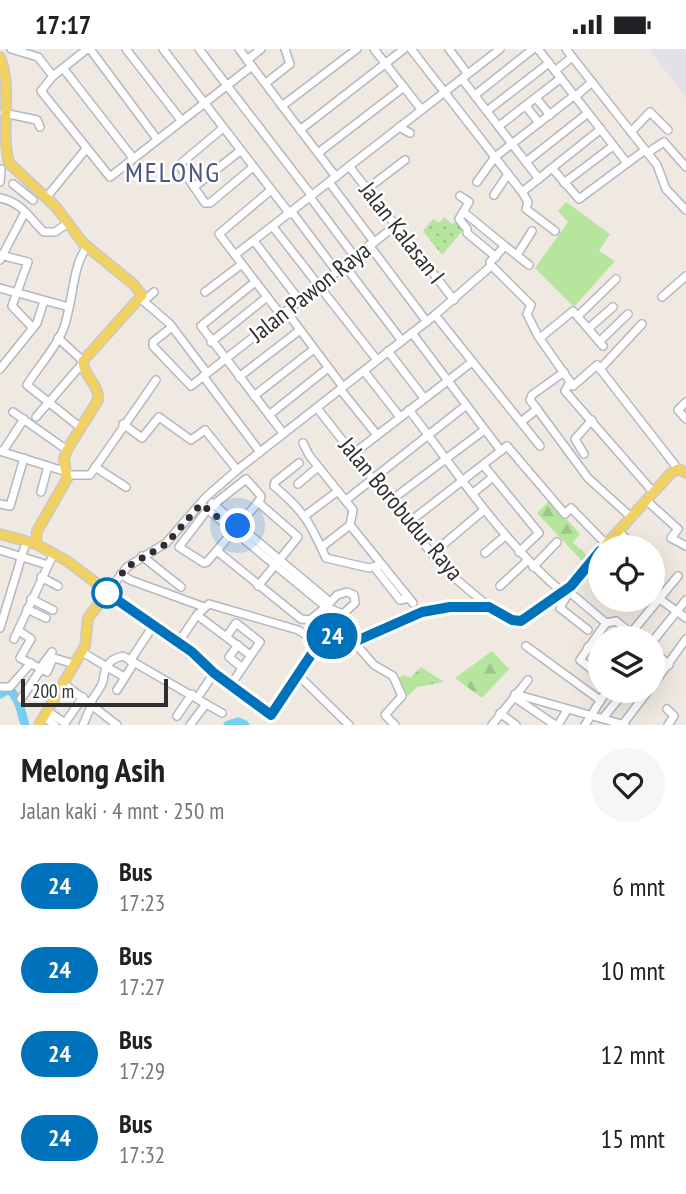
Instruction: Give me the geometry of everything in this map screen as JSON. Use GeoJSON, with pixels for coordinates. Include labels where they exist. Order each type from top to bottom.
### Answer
{"type":"FeatureCollection","features":[{"type":"Feature","properties":{"kind":"main road"},"geometry":{"type":"LineString","coordinates":[[1,61],[3,167],[68,223],[87,247],[133,284],[143,300],[82,362],[98,397],[64,459],[68,473],[37,531],[36,544]]}},
{"type":"Feature","properties":{"kind":"main road"},"geometry":{"type":"LineString","coordinates":[[614,535],[650,497],[683,468]]}},
{"type":"Feature","properties":{"kind":"main road"},"geometry":{"type":"LineString","coordinates":[[0,534],[36,544],[54,553],[178,643],[269,719],[319,643],[331,635],[354,642],[422,612],[450,607],[489,607],[512,620],[521,621],[566,591],[588,565]]}},
{"type":"Feature","properties":{"kind":"main road"},"geometry":{"type":"LineString","coordinates":[[43,718],[82,652],[88,638],[88,618],[107,593]]}},
{"type":"Feature","properties":{"kind":"street"},"geometry":{"type":"LineString","coordinates":[[1,61],[11,49],[35,56],[53,76]]}},
{"type":"Feature","properties":{"kind":"street"},"geometry":{"type":"LineString","coordinates":[[35,56],[41,49]]}},
{"type":"Feature","properties":{"kind":"street"},"geometry":{"type":"LineString","coordinates":[[157,139],[88,49],[42,87],[42,93],[106,175],[112,177],[132,158],[157,139],[181,120],[204,103],[226,85],[261,49]]}},
{"type":"Feature","properties":{"kind":"street"},"geometry":{"type":"LineString","coordinates":[[126,49],[181,120]]}},
{"type":"Feature","properties":{"kind":"street"},"geometry":{"type":"LineString","coordinates":[[163,49],[337,272]]}},
{"type":"Feature","properties":{"kind":"street"},"geometry":{"type":"LineString","coordinates":[[199,49],[355,257]]}},
{"type":"Feature","properties":{"kind":"street"},"geometry":{"type":"LineString","coordinates":[[239,49],[336,177]]}},
{"type":"Feature","properties":{"kind":"street"},"geometry":{"type":"LineString","coordinates":[[265,83],[290,64],[285,49]]}},
{"type":"Feature","properties":{"kind":"street"},"geometry":{"type":"LineString","coordinates":[[282,106],[357,49]]}},
{"type":"Feature","properties":{"kind":"street"},"geometry":{"type":"LineString","coordinates":[[374,49],[421,109]]}},
{"type":"Feature","properties":{"kind":"street"},"geometry":{"type":"LineString","coordinates":[[300,130],[404,49]]}},
{"type":"Feature","properties":{"kind":"street"},"geometry":{"type":"LineString","coordinates":[[411,49],[522,192],[528,202],[526,209],[555,231]]}},
{"type":"Feature","properties":{"kind":"street"},"geometry":{"type":"LineString","coordinates":[[449,49],[475,95],[539,179]]}},
{"type":"Feature","properties":{"kind":"street"},"geometry":{"type":"LineString","coordinates":[[235,255],[465,76],[490,52],[500,49]]}},
{"type":"Feature","properties":{"kind":"street"},"geometry":{"type":"LineString","coordinates":[[475,95],[536,49],[627,163]]}},
{"type":"Feature","properties":{"kind":"street"},"geometry":{"type":"LineString","coordinates":[[487,111],[546,60],[553,49]]}},
{"type":"Feature","properties":{"kind":"street"},"geometry":{"type":"LineString","coordinates":[[566,49],[646,151],[659,169],[666,188],[686,210]]}},
{"type":"Feature","properties":{"kind":"street"},"geometry":{"type":"LineString","coordinates":[[555,71],[572,57]]}},
{"type":"Feature","properties":{"kind":"street"},"geometry":{"type":"LineString","coordinates":[[63,68],[132,158]]}},
{"type":"Feature","properties":{"kind":"street"},"geometry":{"type":"LineString","coordinates":[[499,126],[561,78]]}},
{"type":"Feature","properties":{"kind":"street"},"geometry":{"type":"LineString","coordinates":[[477,182],[495,157],[592,82]]}},
{"type":"Feature","properties":{"kind":"street"},"geometry":{"type":"LineString","coordinates":[[318,153],[404,87]]}},
{"type":"Feature","properties":{"kind":"street"},"geometry":{"type":"LineString","coordinates":[[536,98],[550,115]]}},
{"type":"Feature","properties":{"kind":"street"},"geometry":{"type":"LineString","coordinates":[[526,106],[539,123]]}},
{"type":"Feature","properties":{"kind":"street"},"geometry":{"type":"LineString","coordinates":[[631,132],[650,112],[668,130]]}},
{"type":"Feature","properties":{"kind":"street"},"geometry":{"type":"LineString","coordinates":[[526,162],[588,113]]}},
{"type":"Feature","properties":{"kind":"street"},"geometry":{"type":"LineString","coordinates":[[3,117],[37,120],[40,127]]}},
{"type":"Feature","properties":{"kind":"street"},"geometry":{"type":"LineString","coordinates":[[398,127],[410,133]]}},
{"type":"Feature","properties":{"kind":"street"},"geometry":{"type":"LineString","coordinates":[[223,128],[180,164],[179,168],[205,203],[210,203],[253,167]]}},
{"type":"Feature","properties":{"kind":"street"},"geometry":{"type":"LineString","coordinates":[[522,192],[601,129]]}},
{"type":"Feature","properties":{"kind":"street"},"geometry":{"type":"LineString","coordinates":[[552,168],[579,199],[627,163],[664,142],[686,167]]}},
{"type":"Feature","properties":{"kind":"street"},"geometry":{"type":"LineString","coordinates":[[564,183],[613,146]]}},
{"type":"Feature","properties":{"kind":"street"},"geometry":{"type":"LineString","coordinates":[[33,328],[12,307],[28,261],[0,256],[25,211],[86,149]]}},
{"type":"Feature","properties":{"kind":"street"},"geometry":{"type":"LineString","coordinates":[[194,187],[240,151]]}},
{"type":"Feature","properties":{"kind":"street"},"geometry":{"type":"LineString","coordinates":[[367,189],[405,160]]}},
{"type":"Feature","properties":{"kind":"street","name":"Jalan Kalasan I"},"geometry":{"type":"LineString","coordinates":[[349,166],[454,300]]}},
{"type":"Feature","properties":{"kind":"street"},"geometry":{"type":"LineString","coordinates":[[0,182],[3,167]]}},
{"type":"Feature","properties":{"kind":"street"},"geometry":{"type":"LineString","coordinates":[[494,195],[508,174]]}},
{"type":"Feature","properties":{"kind":"street"},"geometry":{"type":"LineString","coordinates":[[329,183],[427,322]]}},
{"type":"Feature","properties":{"kind":"street"},"geometry":{"type":"LineString","coordinates":[[13,184],[39,197]]}},
{"type":"Feature","properties":{"kind":"street"},"geometry":{"type":"LineString","coordinates":[[271,190],[219,232],[267,297],[300,330],[377,435]]}},
{"type":"Feature","properties":{"kind":"street"},"geometry":{"type":"LineString","coordinates":[[460,196],[470,202],[459,219],[468,229],[467,233],[496,257]]}},
{"type":"Feature","properties":{"kind":"street"},"geometry":{"type":"LineString","coordinates":[[0,198],[12,201],[46,232],[55,232],[68,223]]}},
{"type":"Feature","properties":{"kind":"street"},"geometry":{"type":"LineString","coordinates":[[466,214],[529,265]]}},
{"type":"Feature","properties":{"kind":"street","name":"Jalan Pawon Raya"},"geometry":{"type":"LineString","coordinates":[[205,375],[395,226]]}},
{"type":"Feature","properties":{"kind":"street"},"geometry":{"type":"LineString","coordinates":[[272,227],[377,360]]}},
{"type":"Feature","properties":{"kind":"street"},"geometry":{"type":"LineString","coordinates":[[517,255],[532,231]]}},
{"type":"Feature","properties":{"kind":"street"},"geometry":{"type":"LineString","coordinates":[[254,241],[300,301]]}},
{"type":"Feature","properties":{"kind":"street"},"geometry":{"type":"LineString","coordinates":[[107,593],[121,574],[142,556],[166,544],[203,501],[237,470],[454,300],[491,265],[505,246]]}},
{"type":"Feature","properties":{"kind":"street"},"geometry":{"type":"LineString","coordinates":[[81,428],[27,385],[58,338],[77,278],[76,266],[87,247]]}},
{"type":"Feature","properties":{"kind":"street"},"geometry":{"type":"LineString","coordinates":[[205,292],[242,264]]}},
{"type":"Feature","properties":{"kind":"street"},"geometry":{"type":"LineString","coordinates":[[491,265],[531,305],[527,313],[540,338],[570,382],[574,386],[597,365],[683,468]]}},
{"type":"Feature","properties":{"kind":"street"},"geometry":{"type":"LineString","coordinates":[[345,266],[402,341]]}},
{"type":"Feature","properties":{"kind":"street"},"geometry":{"type":"LineString","coordinates":[[662,296],[686,276]]}},
{"type":"Feature","properties":{"kind":"street"},"geometry":{"type":"LineString","coordinates":[[578,316],[616,279]]}},
{"type":"Feature","properties":{"kind":"street"},"geometry":{"type":"LineString","coordinates":[[255,282],[201,323],[201,328],[283,433]]}},
{"type":"Feature","properties":{"kind":"street"},"geometry":{"type":"LineString","coordinates":[[0,288],[69,307]]}},
{"type":"Feature","properties":{"kind":"street"},"geometry":{"type":"LineString","coordinates":[[154,292],[143,300],[172,327],[260,452]]}},
{"type":"Feature","properties":{"kind":"street"},"geometry":{"type":"LineString","coordinates":[[211,342],[267,297]]}},
{"type":"Feature","properties":{"kind":"street"},"geometry":{"type":"LineString","coordinates":[[0,369],[33,328],[44,301]]}},
{"type":"Feature","properties":{"kind":"street"},"geometry":{"type":"LineString","coordinates":[[589,328],[613,307]]}},
{"type":"Feature","properties":{"kind":"street"},"geometry":{"type":"LineString","coordinates":[[540,338],[571,312],[578,316],[601,343],[628,314]]}},
{"type":"Feature","properties":{"kind":"street"},"geometry":{"type":"LineString","coordinates":[[435,315],[540,446]]}},
{"type":"Feature","properties":{"kind":"street"},"geometry":{"type":"LineString","coordinates":[[600,369],[642,324]]}},
{"type":"Feature","properties":{"kind":"street"},"geometry":{"type":"LineString","coordinates":[[172,327],[153,342],[153,346],[188,386],[205,375]]}},
{"type":"Feature","properties":{"kind":"street"},"geometry":{"type":"LineString","coordinates":[[239,377],[300,330]]}},
{"type":"Feature","properties":{"kind":"street"},"geometry":{"type":"LineString","coordinates":[[412,333],[464,407],[501,451]]}},
{"type":"Feature","properties":{"kind":"street"},"geometry":{"type":"LineString","coordinates":[[36,418],[82,362],[58,338]]}},
{"type":"Feature","properties":{"kind":"street"},"geometry":{"type":"LineString","coordinates":[[254,395],[314,349]]}},
{"type":"Feature","properties":{"kind":"street"},"geometry":{"type":"LineString","coordinates":[[388,351],[424,398]]}},
{"type":"Feature","properties":{"kind":"street"},"geometry":{"type":"LineString","coordinates":[[353,454],[472,362]]}},
{"type":"Feature","properties":{"kind":"street"},"geometry":{"type":"LineString","coordinates":[[269,415],[328,368]]}},
{"type":"Feature","properties":{"kind":"street"},"geometry":{"type":"LineString","coordinates":[[365,370],[400,417]]}},
{"type":"Feature","properties":{"kind":"street"},"geometry":{"type":"LineString","coordinates":[[564,372],[532,395],[530,400],[588,478],[631,517]]}},
{"type":"Feature","properties":{"kind":"street"},"geometry":{"type":"LineString","coordinates":[[24,419],[1,452],[68,473],[87,476],[156,380]]}},
{"type":"Feature","properties":{"kind":"street"},"geometry":{"type":"LineString","coordinates":[[570,382],[565,391],[592,420],[650,497],[678,529],[671,538],[686,547]]}},
{"type":"Feature","properties":{"kind":"street"},"geometry":{"type":"LineString","coordinates":[[686,403],[678,410],[686,419]]}},
{"type":"Feature","properties":{"kind":"street"},"geometry":{"type":"LineString","coordinates":[[306,515],[372,478],[464,407]]}},
{"type":"Feature","properties":{"kind":"street","name":"Jalan Borobudur Raya"},"geometry":{"type":"LineString","coordinates":[[317,408],[443,568],[489,607]]}},
{"type":"Feature","properties":{"kind":"street"},"geometry":{"type":"LineString","coordinates":[[521,422],[537,409]]}},
{"type":"Feature","properties":{"kind":"street"},"geometry":{"type":"LineString","coordinates":[[409,410],[484,510],[530,564],[606,624],[616,621],[622,626]]}},
{"type":"Feature","properties":{"kind":"street"},"geometry":{"type":"LineString","coordinates":[[13,412],[68,450]]}},
{"type":"Feature","properties":{"kind":"street"},"geometry":{"type":"LineString","coordinates":[[123,425],[142,438],[157,417],[191,440],[205,430],[237,470]]}},
{"type":"Feature","properties":{"kind":"street"},"geometry":{"type":"LineString","coordinates":[[584,454],[575,439],[592,420]]}},
{"type":"Feature","properties":{"kind":"street"},"geometry":{"type":"LineString","coordinates":[[390,501],[483,431]]}},
{"type":"Feature","properties":{"kind":"street"},"geometry":{"type":"LineString","coordinates":[[303,443],[318,467],[353,510],[350,525],[323,546]]}},
{"type":"Feature","properties":{"kind":"street"},"geometry":{"type":"LineString","coordinates":[[408,523],[507,446],[565,514],[571,508],[600,535]]}},
{"type":"Feature","properties":{"kind":"street"},"geometry":{"type":"LineString","coordinates":[[0,504],[10,507],[24,458]]}},
{"type":"Feature","properties":{"kind":"street"},"geometry":{"type":"LineString","coordinates":[[299,463],[275,482],[274,487],[306,515],[323,546],[324,556],[330,560],[377,567]]}},
{"type":"Feature","properties":{"kind":"street"},"geometry":{"type":"LineString","coordinates":[[41,492],[48,466]]}},
{"type":"Feature","properties":{"kind":"street"},"geometry":{"type":"LineString","coordinates":[[484,466],[539,533],[519,552]]}},
{"type":"Feature","properties":{"kind":"street"},"geometry":{"type":"LineString","coordinates":[[95,467],[126,487]]}},
{"type":"Feature","properties":{"kind":"street"},"geometry":{"type":"LineString","coordinates":[[298,484],[318,467]]}},
{"type":"Feature","properties":{"kind":"street"},"geometry":{"type":"LineString","coordinates":[[473,493],[493,477]]}},
{"type":"Feature","properties":{"kind":"street"},"geometry":{"type":"LineString","coordinates":[[246,479],[261,496],[258,502],[204,563],[179,547],[211,507],[246,479]]}},
{"type":"Feature","properties":{"kind":"street"},"geometry":{"type":"LineString","coordinates":[[203,501],[328,604],[310,620],[304,620],[217,551]]}},
{"type":"Feature","properties":{"kind":"street"},"geometry":{"type":"LineString","coordinates":[[258,502],[298,537],[258,586]]}},
{"type":"Feature","properties":{"kind":"street"},"geometry":{"type":"LineString","coordinates":[[432,554],[484,510]]}},
{"type":"Feature","properties":{"kind":"street"},"geometry":{"type":"LineString","coordinates":[[350,525],[377,567],[411,600]]}},
{"type":"Feature","properties":{"kind":"street"},"geometry":{"type":"LineString","coordinates":[[340,534],[357,537]]}},
{"type":"Feature","properties":{"kind":"street"},"geometry":{"type":"LineString","coordinates":[[485,552],[505,536]]}},
{"type":"Feature","properties":{"kind":"street"},"geometry":{"type":"LineString","coordinates":[[0,628],[26,542]]}},
{"type":"Feature","properties":{"kind":"street"},"geometry":{"type":"LineString","coordinates":[[500,586],[557,542]]}},
{"type":"Feature","properties":{"kind":"street"},"geometry":{"type":"LineString","coordinates":[[0,550],[48,565]]}},
{"type":"Feature","properties":{"kind":"street"},"geometry":{"type":"LineString","coordinates":[[14,639],[54,553]]}},
{"type":"Feature","properties":{"kind":"street"},"geometry":{"type":"LineString","coordinates":[[142,556],[181,587]]}},
{"type":"Feature","properties":{"kind":"street"},"geometry":{"type":"LineString","coordinates":[[121,574],[141,585],[204,607]]}},
{"type":"Feature","properties":{"kind":"street"},"geometry":{"type":"LineString","coordinates":[[665,596],[678,576]]}},
{"type":"Feature","properties":{"kind":"street"},"geometry":{"type":"LineString","coordinates":[[41,577],[58,586]]}},
{"type":"Feature","properties":{"kind":"street"},"geometry":{"type":"LineString","coordinates":[[566,591],[560,608],[588,630]]}},
{"type":"Feature","properties":{"kind":"street"},"geometry":{"type":"LineString","coordinates":[[31,599],[53,610]]}},
{"type":"Feature","properties":{"kind":"street"},"geometry":{"type":"LineString","coordinates":[[665,627],[686,600]]}},
{"type":"Feature","properties":{"kind":"street"},"geometry":{"type":"LineString","coordinates":[[665,602],[686,618]]}},
{"type":"Feature","properties":{"kind":"street"},"geometry":{"type":"LineString","coordinates":[[178,643],[204,607],[219,603],[236,613],[298,630],[319,643]]}},
{"type":"Feature","properties":{"kind":"street"},"geometry":{"type":"LineString","coordinates":[[236,613],[241,603]]}},
{"type":"Feature","properties":{"kind":"street"},"geometry":{"type":"LineString","coordinates":[[252,617],[255,607]]}},
{"type":"Feature","properties":{"kind":"street"},"geometry":{"type":"LineString","coordinates":[[27,609],[46,618]]}},
{"type":"Feature","properties":{"kind":"street"},"geometry":{"type":"LineString","coordinates":[[197,615],[250,655]]}},
{"type":"Feature","properties":{"kind":"street"},"geometry":{"type":"LineString","coordinates":[[227,636],[235,623],[259,641],[230,686]]}},
{"type":"Feature","properties":{"kind":"street"},"geometry":{"type":"LineString","coordinates":[[117,690],[153,626]]}},
{"type":"Feature","properties":{"kind":"street"},"geometry":{"type":"LineString","coordinates":[[19,631],[32,638],[39,646]]}},
{"type":"Feature","properties":{"kind":"street"},"geometry":{"type":"LineString","coordinates":[[32,638],[20,657],[47,672],[52,656],[74,664]]}},
{"type":"Feature","properties":{"kind":"street"},"geometry":{"type":"LineString","coordinates":[[665,670],[686,639]]}},
{"type":"Feature","properties":{"kind":"street"},"geometry":{"type":"LineString","coordinates":[[354,642],[374,665],[395,680],[397,692],[402,696],[385,715],[394,725]]}},
{"type":"Feature","properties":{"kind":"street"},"geometry":{"type":"LineString","coordinates":[[238,645],[229,657],[241,667]]}},
{"type":"Feature","properties":{"kind":"street"},"geometry":{"type":"LineString","coordinates":[[526,646],[602,698],[585,725]]}},
{"type":"Feature","properties":{"kind":"street"},"geometry":{"type":"LineString","coordinates":[[588,648],[580,660],[588,666]]}},
{"type":"Feature","properties":{"kind":"street"},"geometry":{"type":"LineString","coordinates":[[82,652],[124,677]]}},
{"type":"Feature","properties":{"kind":"street"},"geometry":{"type":"LineString","coordinates":[[83,725],[91,703],[103,683],[102,674],[106,666],[121,656],[222,713]]}},
{"type":"Feature","properties":{"kind":"street"},"geometry":{"type":"LineString","coordinates":[[665,662],[669,665]]}},
{"type":"Feature","properties":{"kind":"street"},"geometry":{"type":"LineString","coordinates":[[0,687],[7,689],[31,663]]}},
{"type":"Feature","properties":{"kind":"street"},"geometry":{"type":"LineString","coordinates":[[21,699],[41,669]]}},
{"type":"Feature","properties":{"kind":"street"},"geometry":{"type":"LineString","coordinates":[[23,673],[35,681]]}},
{"type":"Feature","properties":{"kind":"street"},"geometry":{"type":"LineString","coordinates":[[177,716],[214,673]]}},
{"type":"Feature","properties":{"kind":"street"},"geometry":{"type":"LineString","coordinates":[[298,674],[349,725]]}},
{"type":"Feature","properties":{"kind":"street"},"geometry":{"type":"LineString","coordinates":[[492,725],[528,680]]}},
{"type":"Feature","properties":{"kind":"street"},"geometry":{"type":"LineString","coordinates":[[63,683],[117,725]]}},
{"type":"Feature","properties":{"kind":"street"},"geometry":{"type":"LineString","coordinates":[[514,695],[624,725],[640,703]]}},
{"type":"Feature","properties":{"kind":"street"},"geometry":{"type":"LineString","coordinates":[[514,695],[556,725],[568,710]]}},
{"type":"Feature","properties":{"kind":"street"},"geometry":{"type":"LineString","coordinates":[[43,718],[65,723],[83,697]]}},
{"type":"Feature","properties":{"kind":"street"},"geometry":{"type":"LineString","coordinates":[[604,721],[617,703]]}},
{"type":"Feature","properties":{"kind":"street"},"geometry":{"type":"LineString","coordinates":[[190,725],[206,704]]}},
{"type":"Feature","properties":{"kind":"street"},"geometry":{"type":"LineString","coordinates":[[667,709],[674,716],[668,725]]}},
{"type":"Feature","properties":{"kind":"street"},"geometry":{"type":"LineString","coordinates":[[500,713],[516,725]]}},
{"type":"Feature","properties":{"kind":"street"},"geometry":{"type":"LineString","coordinates":[[102,725],[106,717]]}},
{"type":"Feature","properties":{"kind":"street"},"geometry":{"type":"LineString","coordinates":[[43,718],[55,725]]}},
{"type":"Feature","properties":{"kind":"shaded area"},"geometry":{"type":"Polygon","coordinates":[[[649,49],[686,49],[686,98],[649,49]]]}},
{"type":"Feature","properties":{"kind":"green space"},"geometry":{"type":"Polygon","coordinates":[[[566,202],[610,234],[599,251],[615,261],[574,307],[535,268],[568,222],[558,211],[566,202]]]}},
{"type":"Feature","properties":{"kind":"green space"},"geometry":{"type":"Polygon","coordinates":[[[444,217],[452,224],[457,221],[464,229],[442,255],[423,231],[433,219],[439,223],[444,217]]]}},
{"type":"Feature","properties":{"kind":"green space"},"geometry":{"type":"Polygon","coordinates":[[[550,500],[580,534],[573,543],[588,556],[586,561],[581,560],[537,513],[550,500]]]}},
{"type":"Feature","properties":{"kind":"green space"},"geometry":{"type":"Polygon","coordinates":[[[492,651],[509,669],[482,698],[455,678],[492,651]]]}},
{"type":"Feature","properties":{"kind":"green space"},"geometry":{"type":"Polygon","coordinates":[[[421,667],[444,682],[417,687],[409,695],[403,696],[394,680],[404,675],[410,678],[421,667]]]}},
{"type":"Feature","properties":{"kind":"waterway"},"geometry":{"type":"LineString","coordinates":[[0,694],[9,689],[13,693],[25,725]]}},
{"type":"Feature","properties":{"kind":"waterway"},"geometry":{"type":"LineString","coordinates":[[228,725],[238,722],[245,725]]}},
{"type":"Feature","properties":{"kind":"bus line","name":"24"},"geometry":{"type":"LineString","coordinates":[[107,593],[192,652],[214,673],[271,715],[319,643],[328,636],[354,642],[422,612],[450,607],[489,607],[512,620],[521,621],[571,586],[588,565]]}},
{"type":"Feature","properties":{"kind":"district","name":"MELONG"},"geometry":{"type":"Point","coordinates":[173,172]}},
{"type":"Feature","properties":{"kind":"route"},"geometry":{"type":"LineString","coordinates":[[107,593],[127,567],[166,544],[201,504],[230,527],[234,523],[238,526]]}}]}
